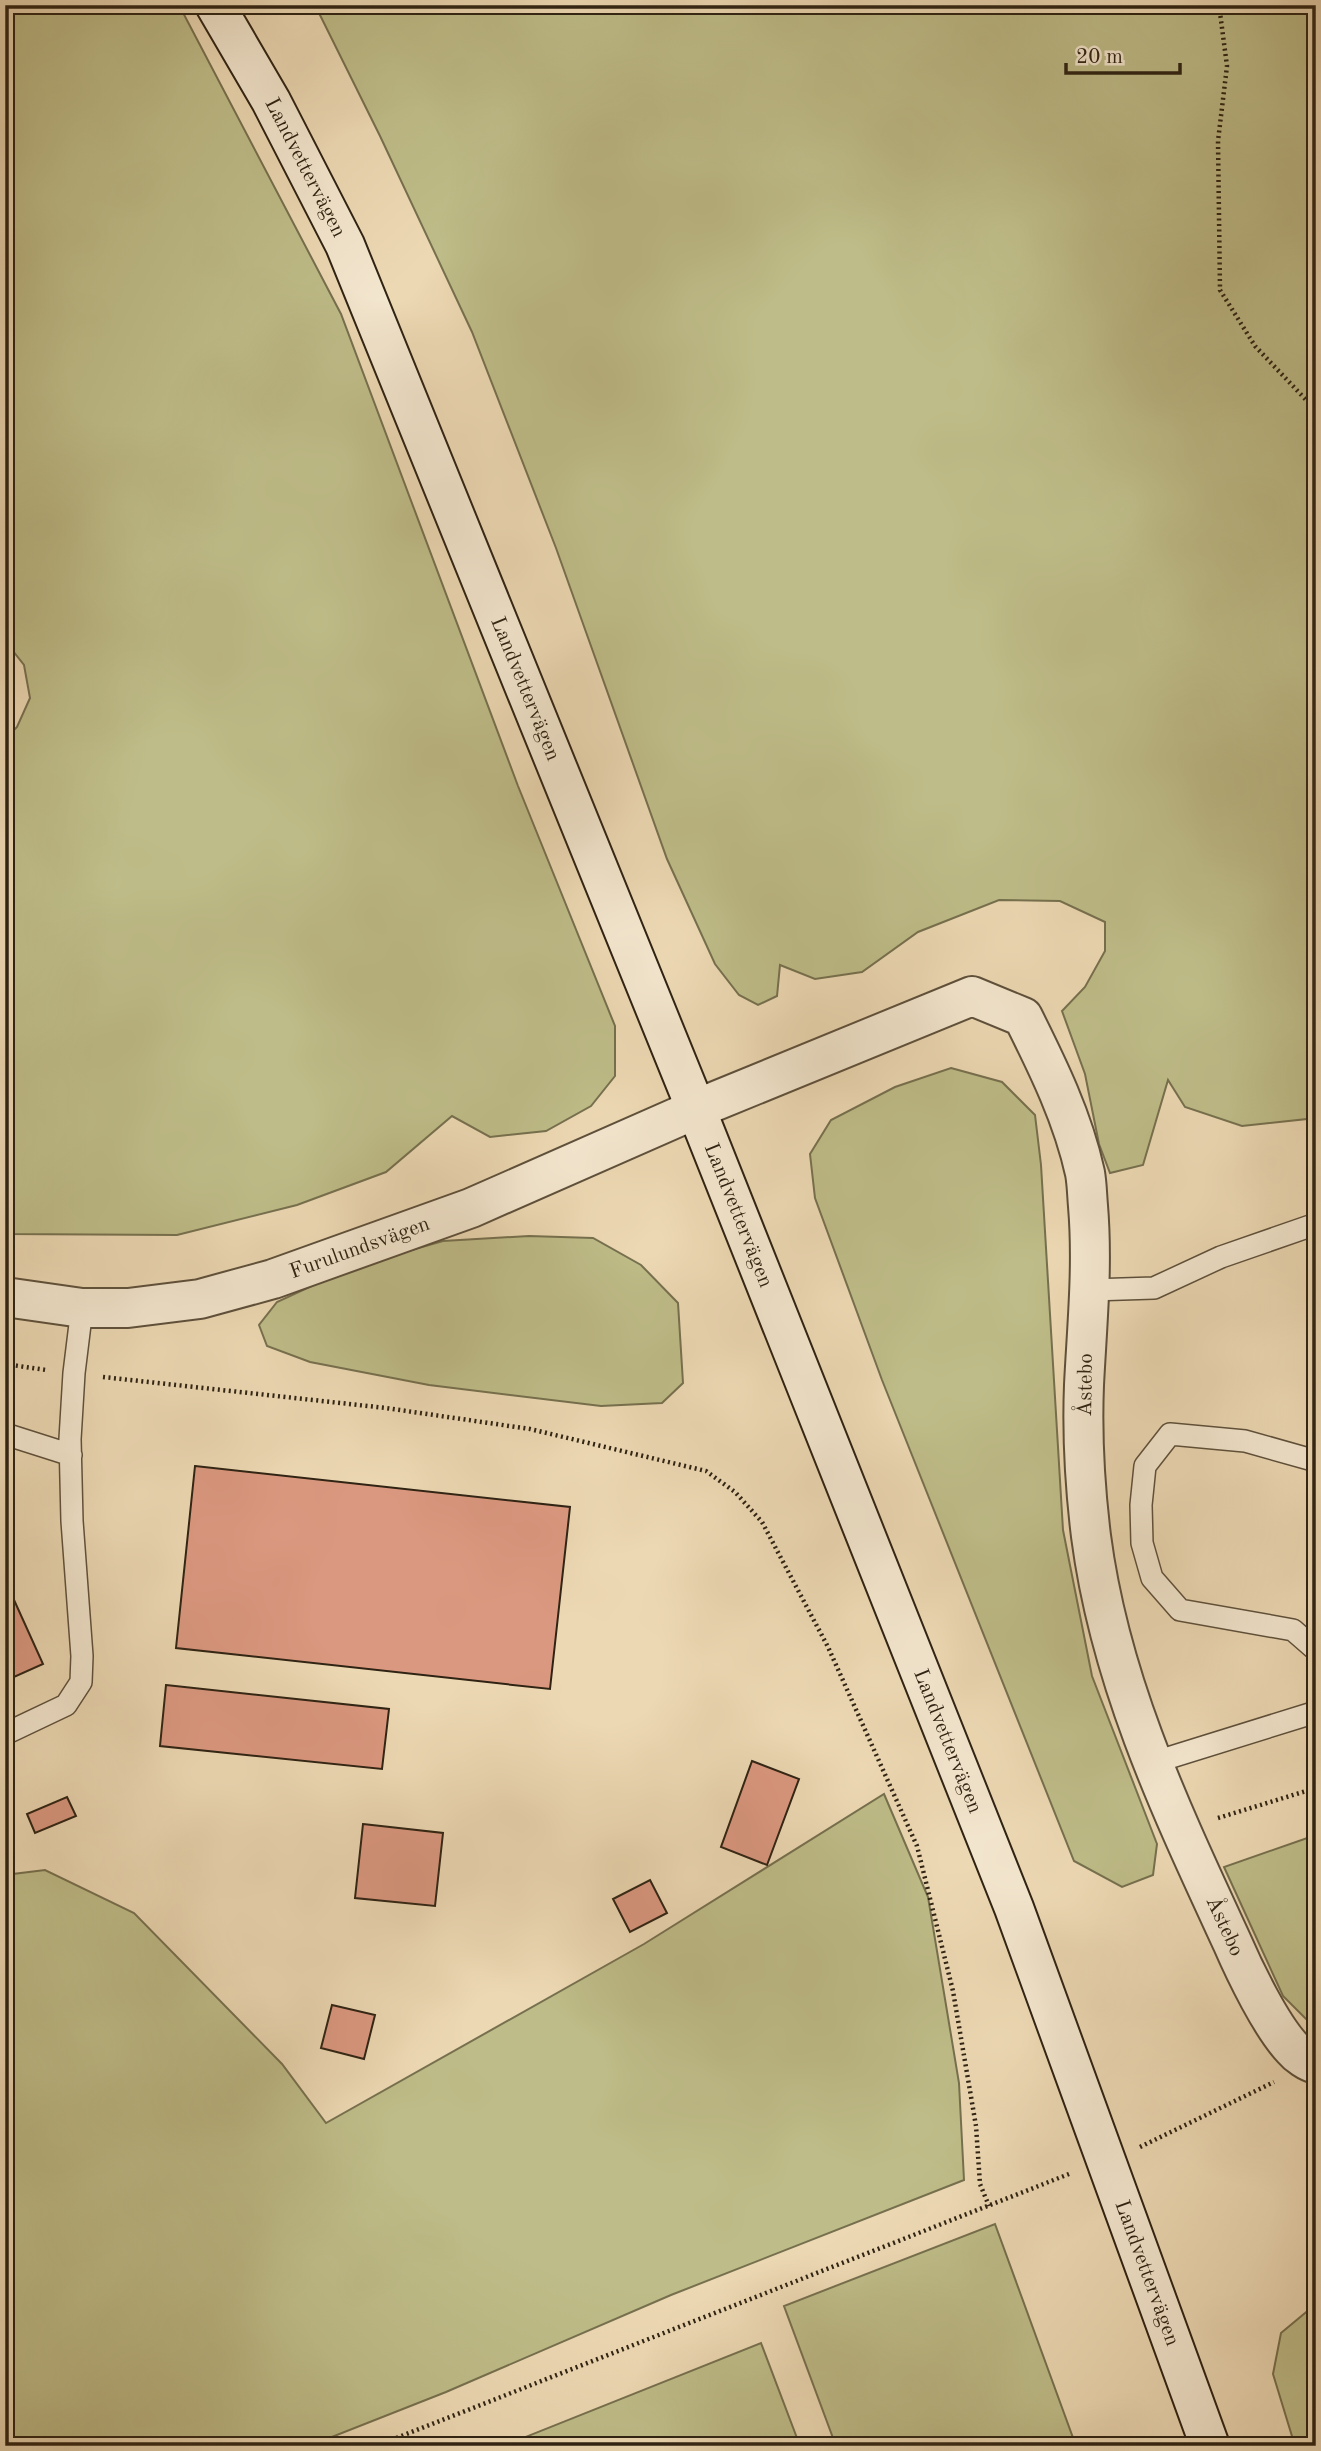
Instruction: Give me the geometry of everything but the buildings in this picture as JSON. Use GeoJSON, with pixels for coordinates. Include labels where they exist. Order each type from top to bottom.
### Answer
{"type":"FeatureCollection","features":[{"type":"Feature","properties":{"kind":"street","name":"Landvettervägen"},"geometry":{"type":"LineString","coordinates":[[215,5],[271,101],[345,245],[696,1109],[1014,1908],[1210,2446]]}},
{"type":"Feature","properties":{"kind":"street","name":"Åstebo"},"geometry":{"type":"LineString","coordinates":[[696,1109],[972,996],[1023,1017],[1055,1082],[1085,1174],[1091,1290],[1084,1388],[1086,1472],[1091,1536],[1103,1607],[1121,1678],[1180,1830],[1239,1959],[1293,2050],[1314,2064]]}},
{"type":"Feature","properties":{"kind":"street","name":"Furulundsvägen"},"geometry":{"type":"LineString","coordinates":[[5,1297],[82,1308],[128,1308],[200,1299],[273,1279],[471,1208],[696,1109]]}},
{"type":"Feature","properties":{"kind":"lane"},"geometry":{"type":"LineString","coordinates":[[1091,1290],[1154,1288],[1221,1256],[1316,1224]]}},
{"type":"Feature","properties":{"kind":"lane"},"geometry":{"type":"LineString","coordinates":[[5,1734],[66,1705],[80,1682],[82,1656],[72,1521],[71,1455],[74,1373],[82,1308]]}},
{"type":"Feature","properties":{"kind":"lane"},"geometry":{"type":"LineString","coordinates":[[5,1434],[71,1455]]}},
{"type":"Feature","properties":{"kind":"lane"},"geometry":{"type":"LineString","coordinates":[[1316,1461],[1245,1441],[1170,1434],[1145,1466],[1141,1505],[1142,1543],[1152,1578],[1180,1610],[1293,1630],[1316,1650]]}},
{"type":"Feature","properties":{"kind":"lane"},"geometry":{"type":"LineString","coordinates":[[1152,1763],[1316,1712]]}},
{"type":"Feature","properties":{"kind":"path"},"geometry":{"type":"LineString","coordinates":[[1219,5],[1227,66],[1218,141],[1220,290],[1255,346],[1308,402],[1316,426]]}},
{"type":"Feature","properties":{"kind":"path"},"geometry":{"type":"LineString","coordinates":[[5,1364],[386,1408],[530,1429],[706,1471],[736,1492],[762,1522],[828,1647],[917,1846],[953,1991],[976,2126],[980,2184],[989,2206]]}},
{"type":"Feature","properties":{"kind":"path"},"geometry":{"type":"LineString","coordinates":[[1180,1830],[1316,1788]]}},
{"type":"Feature","properties":{"kind":"path"},"geometry":{"type":"LineString","coordinates":[[1136,2149],[1314,2064]]}},
{"type":"Feature","properties":{"kind":"path"},"geometry":{"type":"LineString","coordinates":[[376,2446],[1080,2170]]}},
{"type":"Feature","properties":{"kind":"shaded area"},"geometry":{"type":"Polygon","coordinates":[[[5,5],[179,5],[341,314],[518,786],[615,1026],[615,1076],[591,1106],[546,1131],[490,1137],[452,1116],[386,1172],[297,1205],[177,1235],[5,1234],[5,739],[17,727],[30,698],[24,665],[5,641],[5,5]]]}},
{"type":"Feature","properties":{"kind":"shaded area"},"geometry":{"type":"Polygon","coordinates":[[[315,5],[1316,5],[1316,1118],[1242,1126],[1185,1107],[1168,1080],[1143,1165],[1110,1173],[1099,1144],[1085,1074],[1062,1011],[1085,987],[1105,951],[1105,922],[1060,901],[999,900],[918,932],[862,972],[815,979],[780,965],[777,996],[758,1005],[739,995],[715,964],[667,859],[556,548],[472,332],[315,5]]]}},
{"type":"Feature","properties":{"kind":"shaded area"},"geometry":{"type":"Polygon","coordinates":[[[951,1068],[1002,1082],[1035,1115],[1041,1165],[1063,1530],[1092,1676],[1157,1844],[1153,1875],[1122,1887],[1074,1861],[882,1380],[815,1198],[810,1154],[831,1120],[895,1087],[951,1068]]]}},
{"type":"Feature","properties":{"kind":"shaded area"},"geometry":{"type":"Polygon","coordinates":[[[529,1236],[593,1238],[641,1265],[678,1303],[683,1383],[662,1403],[601,1406],[429,1385],[310,1362],[267,1346],[259,1325],[277,1302],[355,1266],[443,1241],[529,1236]]]}},
{"type":"Feature","properties":{"kind":"shaded area"},"geometry":{"type":"Polygon","coordinates":[[[884,1794],[928,1897],[959,2083],[964,2180],[671,2295],[446,2392],[309,2446],[5,2446],[5,1875],[45,1870],[134,1913],[282,2064],[326,2123],[644,1944],[884,1794]]]}},
{"type":"Feature","properties":{"kind":"shaded area"},"geometry":{"type":"Polygon","coordinates":[[[1316,1835],[1316,2023],[1306,2019],[1283,1996],[1224,1867],[1316,1835]]]}},
{"type":"Feature","properties":{"kind":"shaded area"},"geometry":{"type":"Polygon","coordinates":[[[995,2224],[1076,2446],[836,2446],[784,2306],[995,2224]]]}},
{"type":"Feature","properties":{"kind":"shaded area"},"geometry":{"type":"Polygon","coordinates":[[[1316,2304],[1316,2446],[1295,2446],[1273,2374],[1281,2333],[1316,2304]]]}},
{"type":"Feature","properties":{"kind":"shaded area"},"geometry":{"type":"Polygon","coordinates":[[[761,2343],[800,2446],[503,2446],[761,2343]]]}}]}
